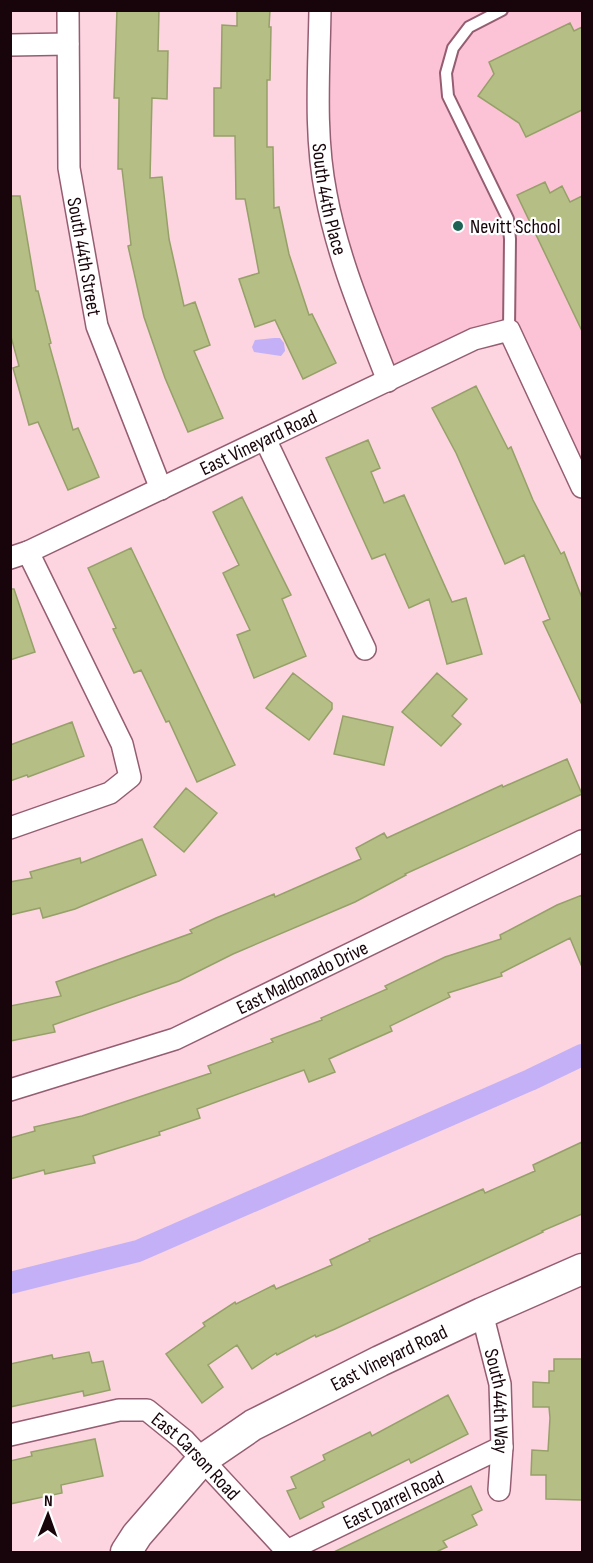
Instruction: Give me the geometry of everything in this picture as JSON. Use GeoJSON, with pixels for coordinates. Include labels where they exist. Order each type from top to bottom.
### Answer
{"type":"FeatureCollection","features":[{"type":"Feature","properties":{"kind":"street","name":"South 44th Street"},"geometry":{"type":"LineString","coordinates":[[69,10],[69,168],[97,326],[161,489]]}},
{"type":"Feature","properties":{"kind":"street","name":"South 44th Place"},"geometry":{"type":"LineString","coordinates":[[320,10],[318,123],[326,192],[342,260],[388,381]]}},
{"type":"Feature","properties":{"kind":"street"},"geometry":{"type":"LineString","coordinates":[[10,45],[68,44]]}},
{"type":"Feature","properties":{"kind":"street"},"geometry":{"type":"LineString","coordinates":[[509,330],[582,487]]}},
{"type":"Feature","properties":{"kind":"street","name":"East Vineyard Road"},"geometry":{"type":"LineString","coordinates":[[19,555],[474,339],[509,330]]}},
{"type":"Feature","properties":{"kind":"street"},"geometry":{"type":"LineString","coordinates":[[265,439],[365,649]]}},
{"type":"Feature","properties":{"kind":"street"},"geometry":{"type":"LineString","coordinates":[[10,828],[110,793],[130,777],[122,744],[19,555]]}},
{"type":"Feature","properties":{"kind":"street","name":"East Maldonado Drive"},"geometry":{"type":"LineString","coordinates":[[10,1090],[175,1039],[582,841]]}},
{"type":"Feature","properties":{"kind":"street","name":"East Vineyard Road"},"geometry":{"type":"LineString","coordinates":[[202,1460],[253,1425],[482,1313],[582,1269]]}},
{"type":"Feature","properties":{"kind":"street","name":"South 44th Way"},"geometry":{"type":"LineString","coordinates":[[482,1313],[501,1384],[502,1447],[499,1490]]}},
{"type":"Feature","properties":{"kind":"street","name":"East Carson Road"},"geometry":{"type":"LineString","coordinates":[[10,1435],[120,1410],[147,1410],[184,1440],[287,1552]]}},
{"type":"Feature","properties":{"kind":"street","name":"East Darrel Road"},"geometry":{"type":"LineString","coordinates":[[287,1552],[502,1447]]}},
{"type":"Feature","properties":{"kind":"street"},"geometry":{"type":"LineString","coordinates":[[126,1552],[137,1534],[202,1460]]}},
{"type":"Feature","properties":{"kind":"lane"},"geometry":{"type":"LineString","coordinates":[[502,10],[469,27],[453,48],[446,73],[448,96],[508,219],[510,239],[509,330]]}},
{"type":"Feature","properties":{"kind":"shaded area","name":"Nevitt School"},"geometry":{"type":"Polygon","coordinates":[[[319,11],[582,11],[582,487],[509,330],[388,381],[325,192],[319,11]]]}},
{"type":"Feature","properties":{"kind":"shaded area"},"geometry":{"type":"Polygon","coordinates":[[[280,338],[284,343],[285,351],[281,356],[254,352],[252,347],[255,340],[280,338]]]}},
{"type":"Feature","properties":{"kind":"building"},"geometry":{"type":"Polygon","coordinates":[[[117,10],[159,10],[158,51],[168,51],[167,99],[152,98],[150,178],[162,177],[169,239],[184,306],[195,302],[210,345],[194,351],[223,418],[188,432],[165,378],[144,317],[128,246],[131,245],[122,169],[118,169],[119,98],[114,98],[117,10]]]}},
{"type":"Feature","properties":{"kind":"building"},"geometry":{"type":"Polygon","coordinates":[[[237,10],[270,10],[267,147],[273,147],[274,208],[279,207],[289,254],[309,315],[312,314],[336,363],[303,379],[275,320],[255,327],[239,279],[259,273],[245,199],[236,199],[235,136],[214,136],[214,88],[221,88],[222,25],[237,26],[237,10]]]}},
{"type":"Feature","properties":{"kind":"building"},"geometry":{"type":"Polygon","coordinates":[[[570,23],[574,31],[582,27],[582,110],[526,137],[519,123],[478,96],[494,74],[489,62],[570,23]]]}},
{"type":"Feature","properties":{"kind":"building"},"geometry":{"type":"Polygon","coordinates":[[[545,182],[550,193],[562,186],[570,202],[582,196],[582,331],[517,195],[545,182]]]}},
{"type":"Feature","properties":{"kind":"building"},"geometry":{"type":"Polygon","coordinates":[[[10,196],[20,196],[36,291],[38,291],[51,343],[49,344],[73,430],[78,428],[99,477],[68,490],[38,422],[29,425],[13,368],[19,366],[10,333],[10,196]]]}},
{"type":"Feature","properties":{"kind":"building"},"geometry":{"type":"Polygon","coordinates":[[[476,386],[508,449],[511,447],[533,500],[561,554],[564,552],[582,598],[582,705],[543,622],[550,619],[524,555],[505,564],[456,453],[432,408],[476,386]]]}},
{"type":"Feature","properties":{"kind":"building"},"geometry":{"type":"Polygon","coordinates":[[[368,440],[380,468],[371,472],[384,503],[404,495],[452,602],[466,598],[482,654],[447,664],[429,599],[409,608],[385,554],[372,559],[326,458],[368,440]]]}},
{"type":"Feature","properties":{"kind":"building"},"geometry":{"type":"Polygon","coordinates":[[[242,497],[291,595],[282,599],[306,656],[254,678],[237,635],[250,630],[223,573],[239,565],[213,512],[242,497]]]}},
{"type":"Feature","properties":{"kind":"building"},"geometry":{"type":"Polygon","coordinates":[[[131,548],[235,765],[197,782],[169,721],[166,722],[141,670],[134,673],[88,568],[131,548]]]}},
{"type":"Feature","properties":{"kind":"building"},"geometry":{"type":"Polygon","coordinates":[[[10,589],[14,589],[35,652],[10,660],[10,589]]]}},
{"type":"Feature","properties":{"kind":"building"},"geometry":{"type":"Polygon","coordinates":[[[293,673],[332,703],[332,709],[309,740],[266,708],[293,673]]]}},
{"type":"Feature","properties":{"kind":"building"},"geometry":{"type":"Polygon","coordinates":[[[437,673],[467,699],[452,716],[461,724],[441,746],[402,712],[437,673]]]}},
{"type":"Feature","properties":{"kind":"building"},"geometry":{"type":"Polygon","coordinates":[[[343,716],[393,727],[384,765],[334,754],[343,716]]]}},
{"type":"Feature","properties":{"kind":"building"},"geometry":{"type":"Polygon","coordinates":[[[72,722],[84,756],[28,777],[27,775],[10,781],[10,745],[72,722]]]}},
{"type":"Feature","properties":{"kind":"building"},"geometry":{"type":"Polygon","coordinates":[[[567,759],[582,794],[405,874],[355,902],[233,954],[179,981],[53,1025],[55,1032],[10,1041],[10,1006],[61,996],[56,982],[192,933],[190,930],[216,918],[274,894],[275,897],[361,859],[356,848],[384,833],[387,838],[502,785],[503,787],[567,759]]]}},
{"type":"Feature","properties":{"kind":"building"},"geometry":{"type":"Polygon","coordinates":[[[186,788],[217,813],[184,852],[154,827],[186,788]]]}},
{"type":"Feature","properties":{"kind":"building"},"geometry":{"type":"Polygon","coordinates":[[[142,839],[156,875],[75,909],[43,918],[40,908],[10,915],[10,882],[32,878],[30,872],[80,858],[81,863],[142,839]]]}},
{"type":"Feature","properties":{"kind":"building"},"geometry":{"type":"Polygon","coordinates":[[[582,895],[582,967],[570,938],[501,973],[502,976],[448,993],[450,997],[390,1026],[392,1031],[329,1059],[335,1072],[309,1082],[304,1070],[197,1109],[200,1118],[159,1132],[160,1135],[93,1156],[95,1163],[45,1174],[44,1170],[10,1179],[10,1138],[35,1131],[34,1127],[82,1116],[211,1073],[208,1066],[273,1042],[271,1039],[322,1020],[321,1018],[387,989],[385,986],[445,957],[501,939],[500,935],[557,905],[582,895]]]}},
{"type":"Feature","properties":{"kind":"building"},"geometry":{"type":"Polygon","coordinates":[[[582,1142],[582,1214],[335,1329],[316,1337],[315,1335],[277,1355],[276,1353],[252,1369],[237,1345],[208,1365],[223,1387],[202,1403],[166,1354],[205,1326],[203,1323],[235,1302],[236,1304],[274,1285],[276,1289],[332,1265],[330,1260],[370,1241],[369,1239],[483,1189],[485,1193],[535,1171],[533,1165],[582,1142]]]}},
{"type":"Feature","properties":{"kind":"building"},"geometry":{"type":"Polygon","coordinates":[[[89,1352],[92,1363],[103,1361],[110,1390],[84,1396],[83,1391],[10,1407],[10,1364],[52,1355],[53,1359],[89,1352]]]}},
{"type":"Feature","properties":{"kind":"building"},"geometry":{"type":"Polygon","coordinates":[[[554,1359],[582,1359],[582,1500],[546,1499],[546,1475],[531,1475],[532,1450],[548,1451],[550,1418],[549,1407],[533,1407],[533,1382],[549,1383],[549,1371],[554,1371],[554,1359]]]}},
{"type":"Feature","properties":{"kind":"building"},"geometry":{"type":"Polygon","coordinates":[[[448,1395],[468,1434],[411,1463],[409,1459],[322,1502],[324,1507],[300,1519],[287,1491],[296,1488],[291,1477],[325,1460],[323,1455],[370,1432],[372,1436],[448,1395]]]}},
{"type":"Feature","properties":{"kind":"building"},"geometry":{"type":"Polygon","coordinates":[[[95,1439],[103,1476],[61,1485],[62,1493],[10,1504],[10,1461],[32,1456],[31,1452],[95,1439]]]}},
{"type":"Feature","properties":{"kind":"building"},"geometry":{"type":"Polygon","coordinates":[[[471,1486],[482,1510],[472,1515],[477,1525],[443,1541],[447,1547],[436,1552],[334,1552],[471,1486]]]}},
{"type":"Feature","properties":{"kind":"waterway"},"geometry":{"type":"LineString","coordinates":[[10,1283],[138,1251],[530,1080],[582,1055]]}},
{"type":"Feature","properties":{"kind":"place","name":"Nevitt School"},"geometry":{"type":"Point","coordinates":[458,226]}}]}
